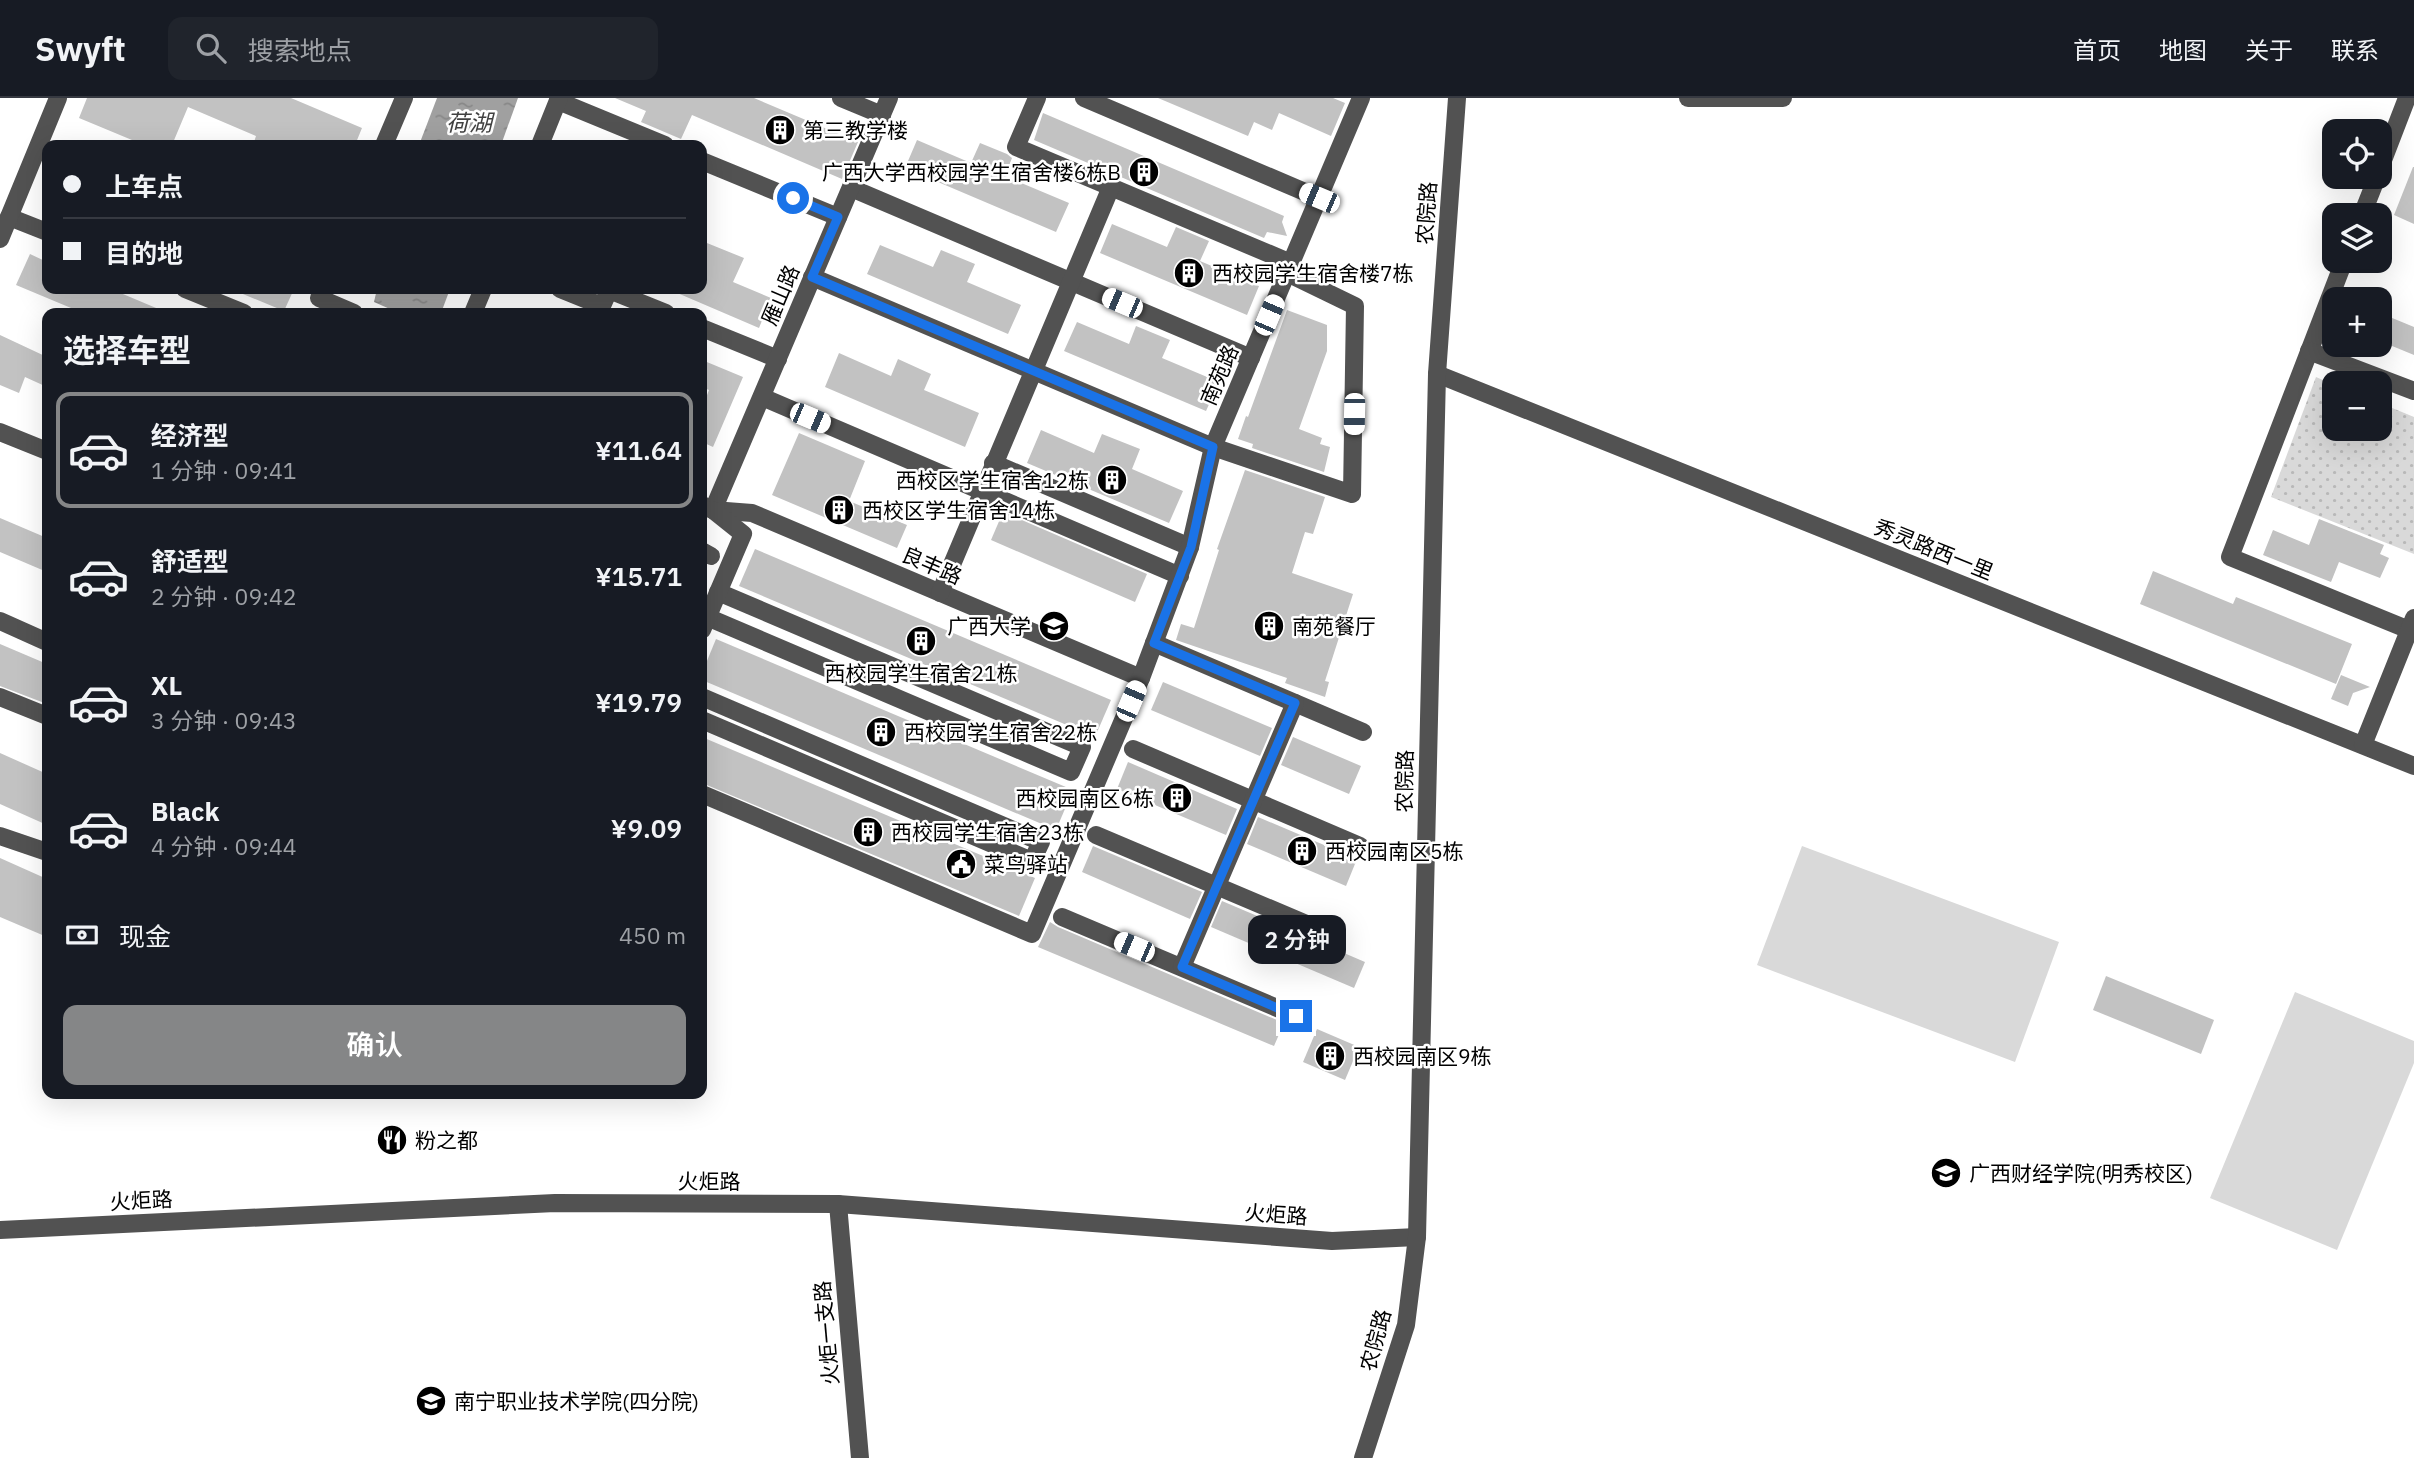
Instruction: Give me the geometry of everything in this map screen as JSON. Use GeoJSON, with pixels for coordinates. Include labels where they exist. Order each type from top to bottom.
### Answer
{"type":"FeatureCollection","features":[{"type":"Feature","properties":{"kind":"street"},"geometry":{"type":"LineString","coordinates":[[0,239],[58,98]]}},
{"type":"Feature","properties":{"kind":"street"},"geometry":{"type":"LineString","coordinates":[[386,140],[404,98]]}},
{"type":"Feature","properties":{"kind":"street"},"geometry":{"type":"LineString","coordinates":[[841,98],[885,106]]}},
{"type":"Feature","properties":{"kind":"street"},"geometry":{"type":"LineString","coordinates":[[812,277],[1213,447],[1352,494],[1355,306],[1289,268],[1016,147],[1037,98]]}},
{"type":"Feature","properties":{"kind":"street"},"geometry":{"type":"LineString","coordinates":[[1084,98],[1319,198]]}},
{"type":"Feature","properties":{"kind":"street","name":"南苑路"},"geometry":{"type":"LineString","coordinates":[[707,796],[1032,934],[1141,678],[1191,547],[1213,447],[1361,98]]}},
{"type":"Feature","properties":{"kind":"street"},"geometry":{"type":"LineString","coordinates":[[1688,98],[1783,98]]}},
{"type":"Feature","properties":{"kind":"street"},"geometry":{"type":"LineString","coordinates":[[2392,137],[2407,98]]}},
{"type":"Feature","properties":{"kind":"street"},"geometry":{"type":"LineString","coordinates":[[542,140],[558,99],[653,140]]}},
{"type":"Feature","properties":{"kind":"street","name":"农院路"},"geometry":{"type":"LineString","coordinates":[[1363,1458],[1406,1325],[1417,1237],[1437,374],[1457,102]]}},
{"type":"Feature","properties":{"kind":"street","name":"雁山路"},"geometry":{"type":"LineString","coordinates":[[708,507],[762,397],[885,106]]}},
{"type":"Feature","properties":{"kind":"street"},"geometry":{"type":"LineString","coordinates":[[707,163],[838,217]]}},
{"type":"Feature","properties":{"kind":"street"},"geometry":{"type":"LineString","coordinates":[[940,593],[1111,187]]}},
{"type":"Feature","properties":{"kind":"street"},"geometry":{"type":"LineString","coordinates":[[851,188],[1251,358]]}},
{"type":"Feature","properties":{"kind":"street"},"geometry":{"type":"LineString","coordinates":[[9,217],[42,230]]}},
{"type":"Feature","properties":{"kind":"street"},"geometry":{"type":"LineString","coordinates":[[2339,273],[2230,556],[2412,626],[2363,746]]}},
{"type":"Feature","properties":{"kind":"street"},"geometry":{"type":"LineString","coordinates":[[197,294],[232,308]]}},
{"type":"Feature","properties":{"kind":"street"},"geometry":{"type":"LineString","coordinates":[[572,294],[602,306],[607,294]]}},
{"type":"Feature","properties":{"kind":"street"},"geometry":{"type":"LineString","coordinates":[[619,294],[654,308]]}},
{"type":"Feature","properties":{"kind":"street"},"geometry":{"type":"LineString","coordinates":[[318,300],[340,308]]}},
{"type":"Feature","properties":{"kind":"street"},"geometry":{"type":"LineString","coordinates":[[707,330],[778,359]]}},
{"type":"Feature","properties":{"kind":"street"},"geometry":{"type":"LineString","coordinates":[[2309,351],[2414,391]]}},
{"type":"Feature","properties":{"kind":"street","name":"秀灵路西一里"},"geometry":{"type":"LineString","coordinates":[[1437,374],[2414,766]]}},
{"type":"Feature","properties":{"kind":"street"},"geometry":{"type":"LineString","coordinates":[[762,397],[1180,576]]}},
{"type":"Feature","properties":{"kind":"street"},"geometry":{"type":"LineString","coordinates":[[0,432],[42,449]]}},
{"type":"Feature","properties":{"kind":"street"},"geometry":{"type":"LineString","coordinates":[[993,463],[1191,547]]}},
{"type":"Feature","properties":{"kind":"street"},"geometry":{"type":"LineString","coordinates":[[707,617],[743,534],[708,507]]}},
{"type":"Feature","properties":{"kind":"street","name":"良丰路"},"geometry":{"type":"LineString","coordinates":[[708,507],[752,513],[1141,678]]}},
{"type":"Feature","properties":{"kind":"street"},"geometry":{"type":"LineString","coordinates":[[707,625],[1071,772],[1082,747],[718,592]]}},
{"type":"Feature","properties":{"kind":"street"},"geometry":{"type":"LineString","coordinates":[[0,621],[42,640]]}},
{"type":"Feature","properties":{"kind":"street"},"geometry":{"type":"LineString","coordinates":[[1154,643],[1363,732]]}},
{"type":"Feature","properties":{"kind":"street"},"geometry":{"type":"LineString","coordinates":[[0,697],[42,714]]}},
{"type":"Feature","properties":{"kind":"street"},"geometry":{"type":"LineString","coordinates":[[707,700],[1041,842],[1032,861],[707,722]]}},
{"type":"Feature","properties":{"kind":"street"},"geometry":{"type":"LineString","coordinates":[[1182,967],[1295,703]]}},
{"type":"Feature","properties":{"kind":"street"},"geometry":{"type":"LineString","coordinates":[[1133,749],[1360,846]]}},
{"type":"Feature","properties":{"kind":"street"},"geometry":{"type":"LineString","coordinates":[[1096,835],[1330,934]]}},
{"type":"Feature","properties":{"kind":"street"},"geometry":{"type":"LineString","coordinates":[[0,836],[42,850]]}},
{"type":"Feature","properties":{"kind":"street"},"geometry":{"type":"LineString","coordinates":[[1062,916],[1296,1016]]}},
{"type":"Feature","properties":{"kind":"street","name":"火炬路"},"geometry":{"type":"LineString","coordinates":[[0,1230],[555,1203],[838,1204],[1332,1241],[1417,1237]]}},
{"type":"Feature","properties":{"kind":"street","name":"火炬一支路"},"geometry":{"type":"LineString","coordinates":[[838,1204],[860,1458]]}},
{"type":"Feature","properties":{"kind":"shaded area"},"geometry":{"type":"Polygon","coordinates":[[[2316,377],[2322,380],[2322,441],[2392,441],[2392,408],[2414,417],[2414,554],[2271,497],[2316,377]]]}},
{"type":"Feature","properties":{"kind":"shaded area"},"geometry":{"type":"Polygon","coordinates":[[[1802,846],[2059,942],[2015,1062],[1757,965],[1802,846]]]}},
{"type":"Feature","properties":{"kind":"shaded area"},"geometry":{"type":"Polygon","coordinates":[[[2295,992],[2414,1041],[2414,1063],[2337,1250],[2210,1198],[2295,992]]]}},
{"type":"Feature","properties":{"kind":"water","name":"荷湖"},"geometry":{"type":"Polygon","coordinates":[[[437,98],[518,98],[503,140],[421,140],[437,98]]]}},
{"type":"Feature","properties":{"kind":"water"},"geometry":{"type":"Polygon","coordinates":[[[376,294],[448,294],[443,308],[388,308],[374,302],[376,294]]]}},
{"type":"Feature","properties":{"kind":"building"},"geometry":{"type":"Polygon","coordinates":[[[87,98],[291,98],[362,128],[357,140],[255,140],[256,136],[188,107],[174,140],[132,140],[79,118],[87,98]]]}},
{"type":"Feature","properties":{"kind":"building","name":"第三教学楼"},"geometry":{"type":"Polygon","coordinates":[[[615,98],[754,98],[858,142],[842,179],[692,115],[681,139],[641,122],[646,111],[615,98]]]}},
{"type":"Feature","properties":{"kind":"building"},"geometry":{"type":"Polygon","coordinates":[[[1158,98],[1333,98],[1345,103],[1331,136],[1279,113],[1272,130],[1254,122],[1248,136],[1158,98]]]}},
{"type":"Feature","properties":{"kind":"building","name":"广西大学西校园学生宿舍楼6栋B"},"geometry":{"type":"Polygon","coordinates":[[[1043,113],[1284,216],[1282,222],[1287,236],[1267,232],[1264,238],[1034,140],[1043,113]]]}},
{"type":"Feature","properties":{"kind":"building"},"geometry":{"type":"Polygon","coordinates":[[[917,140],[971,163],[980,143],[1007,154],[1012,158],[1005,176],[1069,203],[1056,232],[905,168],[917,140]]]}},
{"type":"Feature","properties":{"kind":"building"},"geometry":{"type":"Polygon","coordinates":[[[2414,167],[2414,224],[2394,215],[2414,167]]]}},
{"type":"Feature","properties":{"kind":"building","name":"西校园学生宿舍楼7栋"},"geometry":{"type":"Polygon","coordinates":[[[1112,224],[1167,247],[1176,227],[1209,241],[1200,261],[1259,286],[1247,315],[1100,253],[1112,224]]]}},
{"type":"Feature","properties":{"kind":"building"},"geometry":{"type":"Polygon","coordinates":[[[707,243],[744,258],[733,282],[771,298],[759,328],[680,294],[707,294],[707,243]]]}},
{"type":"Feature","properties":{"kind":"building"},"geometry":{"type":"Polygon","coordinates":[[[880,245],[933,267],[941,250],[975,264],[967,282],[1021,305],[1008,334],[867,274],[880,245]]]}},
{"type":"Feature","properties":{"kind":"building"},"geometry":{"type":"Polygon","coordinates":[[[30,254],[42,260],[42,294],[123,294],[156,308],[71,308],[16,285],[30,254]]]}},
{"type":"Feature","properties":{"kind":"building"},"geometry":{"type":"Polygon","coordinates":[[[243,294],[292,294],[285,308],[277,308],[243,294]]]}},
{"type":"Feature","properties":{"kind":"building"},"geometry":{"type":"Polygon","coordinates":[[[1287,310],[1327,325],[1327,351],[1299,429],[1322,438],[1320,444],[1330,447],[1324,472],[1252,448],[1253,444],[1238,439],[1287,310]]]}},
{"type":"Feature","properties":{"kind":"building"},"geometry":{"type":"Polygon","coordinates":[[[2392,318],[2414,327],[2414,355],[2392,346],[2392,318]]]}},
{"type":"Feature","properties":{"kind":"building"},"geometry":{"type":"Polygon","coordinates":[[[1077,322],[1129,344],[1136,326],[1170,340],[1162,358],[1219,382],[1206,411],[1064,351],[1077,322]]]}},
{"type":"Feature","properties":{"kind":"building"},"geometry":{"type":"Polygon","coordinates":[[[0,335],[42,355],[42,385],[25,377],[19,393],[0,385],[0,335]]]}},
{"type":"Feature","properties":{"kind":"building"},"geometry":{"type":"Polygon","coordinates":[[[839,353],[891,376],[898,359],[931,374],[924,390],[979,413],[965,447],[825,387],[839,353]]]}},
{"type":"Feature","properties":{"kind":"building"},"geometry":{"type":"Polygon","coordinates":[[[707,362],[743,377],[713,447],[707,444],[707,362]]]}},
{"type":"Feature","properties":{"kind":"building","name":"西校区学生宿舍12栋"},"geometry":{"type":"Polygon","coordinates":[[[1041,430],[1094,453],[1102,434],[1140,449],[1132,469],[1183,491],[1169,523],[1027,463],[1041,430]]]}},
{"type":"Feature","properties":{"kind":"building"},"geometry":{"type":"Polygon","coordinates":[[[799,433],[865,461],[849,501],[907,525],[897,548],[772,495],[799,433]]]}},
{"type":"Feature","properties":{"kind":"building","name":"南苑餐厅"},"geometry":{"type":"Polygon","coordinates":[[[1245,470],[1325,497],[1313,534],[1305,532],[1292,573],[1353,594],[1325,681],[1329,682],[1325,697],[1285,683],[1287,678],[1176,640],[1181,624],[1194,628],[1219,550],[1217,549],[1245,470]]]}},
{"type":"Feature","properties":{"kind":"building"},"geometry":{"type":"Polygon","coordinates":[[[1003,512],[1147,574],[1135,602],[991,540],[1003,512]]]}},
{"type":"Feature","properties":{"kind":"building"},"geometry":{"type":"Polygon","coordinates":[[[0,518],[42,536],[42,570],[0,552],[0,518]]]}},
{"type":"Feature","properties":{"kind":"building"},"geometry":{"type":"Polygon","coordinates":[[[2319,519],[2384,545],[2380,554],[2389,558],[2380,578],[2339,562],[2331,582],[2263,555],[2273,530],[2309,545],[2319,519]]]}},
{"type":"Feature","properties":{"kind":"building","name":"西校园学生宿舍21栋"},"geometry":{"type":"Polygon","coordinates":[[[755,549],[1111,700],[1095,737],[739,586],[755,549]]]}},
{"type":"Feature","properties":{"kind":"building"},"geometry":{"type":"Polygon","coordinates":[[[2153,571],[2233,604],[2236,597],[2352,644],[2336,684],[2140,604],[2153,571]]]}},
{"type":"Feature","properties":{"kind":"building","name":"西校园学生宿舍22栋"},"geometry":{"type":"Polygon","coordinates":[[[716,639],[1073,790],[1056,830],[707,682],[707,661],[716,639]]]}},
{"type":"Feature","properties":{"kind":"building"},"geometry":{"type":"Polygon","coordinates":[[[0,644],[42,662],[42,702],[0,686],[0,644]]]}},
{"type":"Feature","properties":{"kind":"building"},"geometry":{"type":"Polygon","coordinates":[[[2341,675],[2370,687],[2353,693],[2348,706],[2331,699],[2341,675]]]}},
{"type":"Feature","properties":{"kind":"building"},"geometry":{"type":"Polygon","coordinates":[[[1163,682],[1272,728],[1260,756],[1151,710],[1163,682]]]}},
{"type":"Feature","properties":{"kind":"building"},"geometry":{"type":"Polygon","coordinates":[[[1293,737],[1361,766],[1349,794],[1281,765],[1293,737]]]}},
{"type":"Feature","properties":{"kind":"building","name":"西校园学生宿舍23栋"},"geometry":{"type":"Polygon","coordinates":[[[707,739],[1035,878],[1019,916],[707,785],[707,739]]]}},
{"type":"Feature","properties":{"kind":"building"},"geometry":{"type":"Polygon","coordinates":[[[0,753],[42,772],[42,823],[0,804],[0,753]]]}},
{"type":"Feature","properties":{"kind":"building","name":"西校园南区6栋"},"geometry":{"type":"Polygon","coordinates":[[[1128,762],[1237,809],[1226,835],[1117,789],[1128,762]]]}},
{"type":"Feature","properties":{"kind":"building","name":"西校园南区5栋"},"geometry":{"type":"Polygon","coordinates":[[[1258,817],[1357,859],[1346,886],[1247,844],[1258,817]]]}},
{"type":"Feature","properties":{"kind":"building"},"geometry":{"type":"Polygon","coordinates":[[[1093,846],[1202,892],[1190,919],[1082,872],[1093,846]]]}},
{"type":"Feature","properties":{"kind":"building"},"geometry":{"type":"Polygon","coordinates":[[[0,858],[42,877],[42,935],[0,917],[0,858]]]}},
{"type":"Feature","properties":{"kind":"building"},"geometry":{"type":"Polygon","coordinates":[[[1222,901],[1365,962],[1354,988],[1211,927],[1222,901]]]}},
{"type":"Feature","properties":{"kind":"building"},"geometry":{"type":"Polygon","coordinates":[[[1050,922],[1284,1023],[1274,1046],[1038,947],[1050,922]]]}},
{"type":"Feature","properties":{"kind":"building"},"geometry":{"type":"Polygon","coordinates":[[[2106,976],[2214,1020],[2201,1054],[2093,1010],[2106,976]]]}},
{"type":"Feature","properties":{"kind":"building","name":"西校园南区9栋"},"geometry":{"type":"Polygon","coordinates":[[[1317,1029],[1359,1047],[1345,1080],[1303,1062],[1317,1029]]]}},
{"type":"Feature","properties":{"kind":"place","name":"第三教学楼"},"geometry":{"type":"Point","coordinates":[780,130]}},
{"type":"Feature","properties":{"kind":"place","name":"广西大学西校园学生宿舍楼6栋B"},"geometry":{"type":"Point","coordinates":[1144,172]}},
{"type":"Feature","properties":{"kind":"place","name":"西校园学生宿舍楼7栋"},"geometry":{"type":"Point","coordinates":[1189,273]}},
{"type":"Feature","properties":{"kind":"place","name":"西校区学生宿舍12栋"},"geometry":{"type":"Point","coordinates":[1112,480]}},
{"type":"Feature","properties":{"kind":"place","name":"西校区学生宿舍14栋"},"geometry":{"type":"Point","coordinates":[839,510]}},
{"type":"Feature","properties":{"kind":"place","name":"广西大学"},"geometry":{"type":"Point","coordinates":[1054,626]}},
{"type":"Feature","properties":{"kind":"place","name":"南苑餐厅"},"geometry":{"type":"Point","coordinates":[1269,626]}},
{"type":"Feature","properties":{"kind":"place","name":"西校园学生宿舍21栋"},"geometry":{"type":"Point","coordinates":[921,641]}},
{"type":"Feature","properties":{"kind":"place","name":"西校园学生宿舍22栋"},"geometry":{"type":"Point","coordinates":[881,732]}},
{"type":"Feature","properties":{"kind":"place","name":"西校园南区6栋"},"geometry":{"type":"Point","coordinates":[1177,798]}},
{"type":"Feature","properties":{"kind":"place","name":"西校园学生宿舍23栋"},"geometry":{"type":"Point","coordinates":[868,832]}},
{"type":"Feature","properties":{"kind":"place","name":"西校园南区5栋"},"geometry":{"type":"Point","coordinates":[1302,851]}},
{"type":"Feature","properties":{"kind":"place","name":"菜鸟驿站"},"geometry":{"type":"Point","coordinates":[961,864]}},
{"type":"Feature","properties":{"kind":"place","name":"西校园南区9栋"},"geometry":{"type":"Point","coordinates":[1330,1056]}},
{"type":"Feature","properties":{"kind":"place","name":"粉之都"},"geometry":{"type":"Point","coordinates":[392,1140]}},
{"type":"Feature","properties":{"kind":"place","name":"广西财经学院(明秀校区)"},"geometry":{"type":"Point","coordinates":[1946,1173]}},
{"type":"Feature","properties":{"kind":"place","name":"南宁职业技术学院(四分院)"},"geometry":{"type":"Point","coordinates":[431,1401]}},
{"type":"Feature","properties":{"kind":"route"},"geometry":{"type":"LineString","coordinates":[[793,198],[838,217],[812,277],[1213,447],[1191,547],[1154,643],[1295,703],[1182,967],[1296,1016]]}}]}
